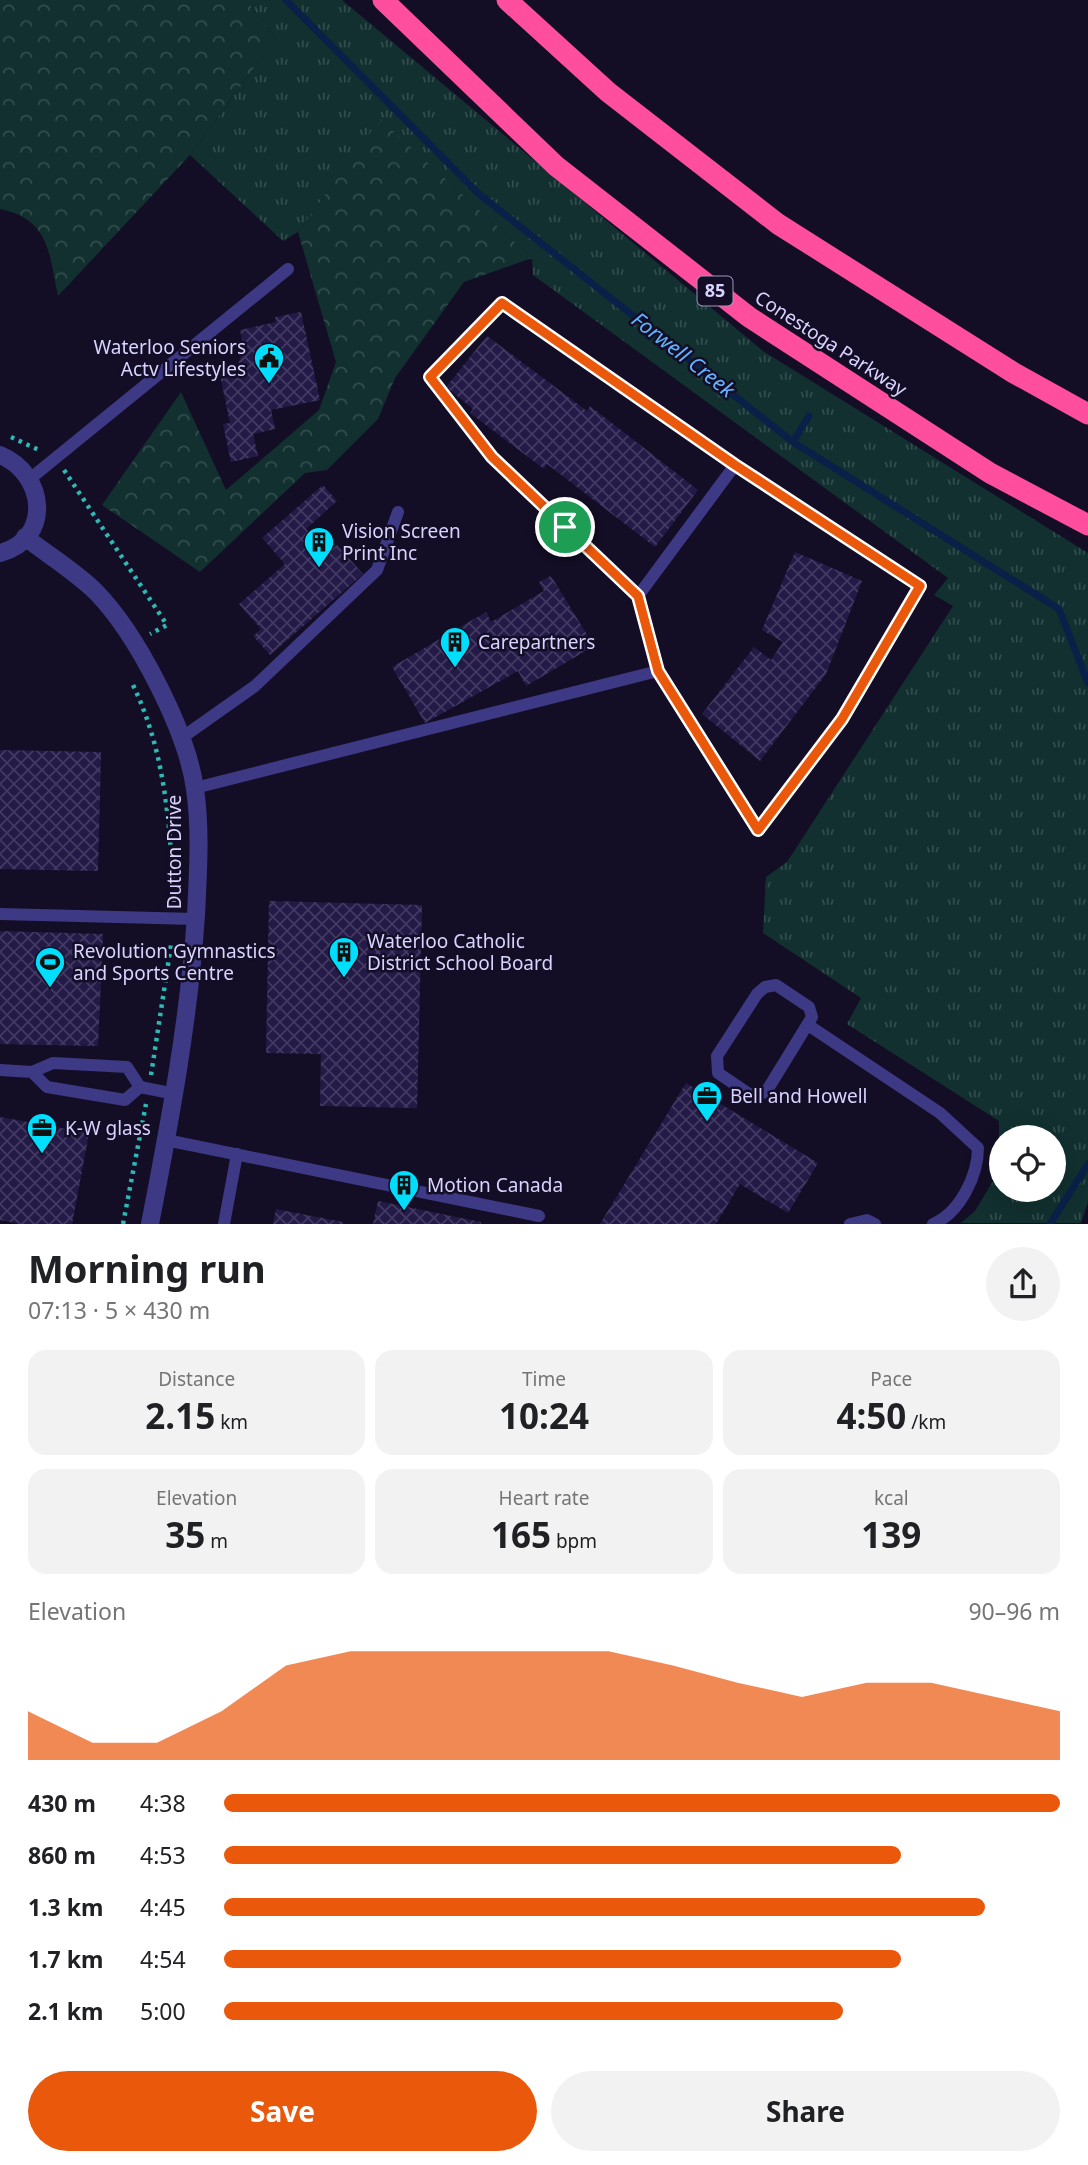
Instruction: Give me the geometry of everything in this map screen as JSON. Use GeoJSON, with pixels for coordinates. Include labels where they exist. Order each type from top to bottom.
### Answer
{"type":"FeatureCollection","features":[{"type":"Feature","properties":{"kind":"highway","name":"Conestoga Parkway"},"geometry":{"type":"LineString","coordinates":[[383,0],[556,166],[749,317],[990,474],[1088,525]]}},
{"type":"Feature","properties":{"kind":"highway"},"geometry":{"type":"LineString","coordinates":[[507,0],[608,92],[778,224],[1014,373],[1088,414]]}},
{"type":"Feature","properties":{"kind":"street"},"geometry":{"type":"LineString","coordinates":[[0,455],[23,468],[31,478],[38,502],[37,515],[25,537],[16,546],[0,553]]}},
{"type":"Feature","properties":{"kind":"street","name":"Dutton Drive"},"geometry":{"type":"LineString","coordinates":[[25,537],[96,592],[135,641],[154,676],[180,739],[195,788],[199,848],[195,919],[175,1094],[150,1223]]}},
{"type":"Feature","properties":{"kind":"lane"},"geometry":{"type":"LineString","coordinates":[[31,478],[288,269]]}},
{"type":"Feature","properties":{"kind":"lane"},"geometry":{"type":"LineString","coordinates":[[502,303],[735,465],[920,586],[842,719],[758,830],[658,671],[638,596],[492,457],[430,377],[502,303]]}},
{"type":"Feature","properties":{"kind":"lane"},"geometry":{"type":"LineString","coordinates":[[638,596],[735,465]]}},
{"type":"Feature","properties":{"kind":"lane"},"geometry":{"type":"LineString","coordinates":[[180,739],[255,686],[377,570],[398,512]]}},
{"type":"Feature","properties":{"kind":"lane"},"geometry":{"type":"LineString","coordinates":[[195,788],[658,671]]}},
{"type":"Feature","properties":{"kind":"lane"},"geometry":{"type":"LineString","coordinates":[[0,914],[195,919]]}},
{"type":"Feature","properties":{"kind":"lane"},"geometry":{"type":"LineString","coordinates":[[776,985],[809,1007],[812,1017],[808,1026],[766,1093],[752,1096],[718,1073],[717,1056],[757,994],[765,987],[776,985]]}},
{"type":"Feature","properties":{"kind":"lane"},"geometry":{"type":"LineString","coordinates":[[808,1026],[940,1113],[978,1148],[978,1166],[964,1195],[940,1221],[933,1223]]}},
{"type":"Feature","properties":{"kind":"lane"},"geometry":{"type":"LineString","coordinates":[[0,1070],[32,1072],[53,1063],[127,1067],[140,1087],[175,1094]]}},
{"type":"Feature","properties":{"kind":"lane"},"geometry":{"type":"LineString","coordinates":[[32,1072],[47,1087],[125,1100],[140,1087]]}},
{"type":"Feature","properties":{"kind":"lane"},"geometry":{"type":"LineString","coordinates":[[166,1140],[539,1216]]}},
{"type":"Feature","properties":{"kind":"lane"},"geometry":{"type":"LineString","coordinates":[[224,1223],[237,1154]]}},
{"type":"Feature","properties":{"kind":"lane"},"geometry":{"type":"LineString","coordinates":[[850,1223],[866,1220],[875,1223]]}},
{"type":"Feature","properties":{"kind":"path"},"geometry":{"type":"LineString","coordinates":[[0,435],[35,446],[63,470],[167,625],[152,633]]}},
{"type":"Feature","properties":{"kind":"green space"},"geometry":{"type":"Polygon","coordinates":[[[0,0],[246,0],[276,38],[190,155],[58,296],[49,253],[38,230],[29,221],[0,209],[0,0]]]}},
{"type":"Feature","properties":{"kind":"green space"},"geometry":{"type":"Polygon","coordinates":[[[246,0],[342,0],[763,351],[1088,553],[1088,1202],[1081,1223],[961,1223],[975,1211],[989,1188],[989,1202],[1066,1202],[1066,1125],[999,1125],[999,1121],[847,1024],[861,998],[763,933],[766,877],[787,862],[953,606],[934,595],[948,578],[533,275],[532,258],[380,120],[298,232],[283,241],[190,155],[276,38],[246,0]]]}},
{"type":"Feature","properties":{"kind":"green space"},"geometry":{"type":"Polygon","coordinates":[[[380,119],[532,258],[464,282],[395,378],[378,419],[327,470],[305,473],[200,572],[102,505],[181,392],[226,490],[319,410],[336,362],[298,232],[380,119]]]}},
{"type":"Feature","properties":{"kind":"building","name":"Waterloo Seniors Actv Lifestyles"},"geometry":{"type":"Polygon","coordinates":[[[301,312],[320,400],[271,410],[275,429],[253,434],[258,456],[231,462],[223,424],[230,423],[219,370],[237,367],[244,348],[240,330],[276,322],[275,317],[301,312]]]}},
{"type":"Feature","properties":{"kind":"building"},"geometry":{"type":"Polygon","coordinates":[[[487,336],[587,411],[590,406],[698,490],[655,547],[547,464],[544,469],[470,413],[473,409],[446,387],[487,336]]]}},
{"type":"Feature","properties":{"kind":"building","name":"Vision Screen Print Inc"},"geometry":{"type":"Polygon","coordinates":[[[323,485],[337,501],[306,529],[327,553],[337,545],[363,574],[270,655],[253,636],[261,629],[239,604],[285,564],[262,538],[323,485]]]}},
{"type":"Feature","properties":{"kind":"building"},"geometry":{"type":"Polygon","coordinates":[[[795,552],[862,581],[826,674],[760,761],[702,714],[754,647],[771,660],[783,642],[762,630],[795,552]]]}},
{"type":"Feature","properties":{"kind":"building"},"geometry":{"type":"Polygon","coordinates":[[[551,576],[594,646],[526,686],[518,671],[425,723],[392,667],[486,612],[491,622],[544,591],[539,582],[551,576]]]}},
{"type":"Feature","properties":{"kind":"building"},"geometry":{"type":"Polygon","coordinates":[[[0,750],[101,752],[98,871],[0,869],[0,750]]]}},
{"type":"Feature","properties":{"kind":"building","name":"Waterloo Catholic District School Board"},"geometry":{"type":"Polygon","coordinates":[[[269,901],[422,905],[417,1108],[320,1106],[321,1054],[266,1053],[269,901]]]}},
{"type":"Feature","properties":{"kind":"building","name":"Revolution Gymnastics and Sports Centre"},"geometry":{"type":"Polygon","coordinates":[[[0,931],[103,934],[98,1046],[0,1044],[0,931]]]}},
{"type":"Feature","properties":{"kind":"building","name":"Bell and Howell"},"geometry":{"type":"Polygon","coordinates":[[[686,1083],[818,1163],[788,1213],[740,1184],[716,1224],[600,1224],[686,1083]]]}},
{"type":"Feature","properties":{"kind":"building","name":"K-W glass"},"geometry":{"type":"Polygon","coordinates":[[[0,1117],[89,1133],[72,1224],[20,1224],[0,1220],[0,1117]]]}},
{"type":"Feature","properties":{"kind":"building","name":"Motion Canada"},"geometry":{"type":"Polygon","coordinates":[[[378,1201],[481,1222],[481,1224],[373,1224],[378,1201]]]}},
{"type":"Feature","properties":{"kind":"building"},"geometry":{"type":"Polygon","coordinates":[[[276,1209],[343,1222],[343,1224],[273,1224],[276,1209]]]}},
{"type":"Feature","properties":{"kind":"waterway","name":"Forwell Creek"},"geometry":{"type":"LineString","coordinates":[[286,0],[479,194],[793,442],[1059,609],[1088,683]]}},
{"type":"Feature","properties":{"kind":"waterway"},"geometry":{"type":"LineString","coordinates":[[793,442],[809,416]]}},
{"type":"Feature","properties":{"kind":"waterway"},"geometry":{"type":"LineString","coordinates":[[1050,1224],[1088,1164]]}},
{"type":"Feature","properties":{"kind":"place","name":"Waterloo Seniors Actv Lifestyles"},"geometry":{"type":"Point","coordinates":[269,385]}},
{"type":"Feature","properties":{"kind":"place","name":"Vision Screen Print Inc"},"geometry":{"type":"Point","coordinates":[319,569]}},
{"type":"Feature","properties":{"kind":"place","name":"Carepartners"},"geometry":{"type":"Point","coordinates":[455,669]}},
{"type":"Feature","properties":{"kind":"place","name":"Waterloo Catholic District School Board"},"geometry":{"type":"Point","coordinates":[344,979]}},
{"type":"Feature","properties":{"kind":"place","name":"Revolution Gymnastics and Sports Centre"},"geometry":{"type":"Point","coordinates":[50,989]}},
{"type":"Feature","properties":{"kind":"place","name":"Bell and Howell"},"geometry":{"type":"Point","coordinates":[707,1123]}},
{"type":"Feature","properties":{"kind":"place","name":"K-W glass"},"geometry":{"type":"Point","coordinates":[42,1155]}},
{"type":"Feature","properties":{"kind":"place","name":"Motion Canada"},"geometry":{"type":"Point","coordinates":[404,1212]}},
{"type":"Feature","properties":{"kind":"route"},"geometry":{"type":"LineString","coordinates":[[502,303],[735,465],[920,586],[842,719],[758,830],[658,671],[638,596],[565,527],[492,457],[430,377],[502,303]]}}]}
